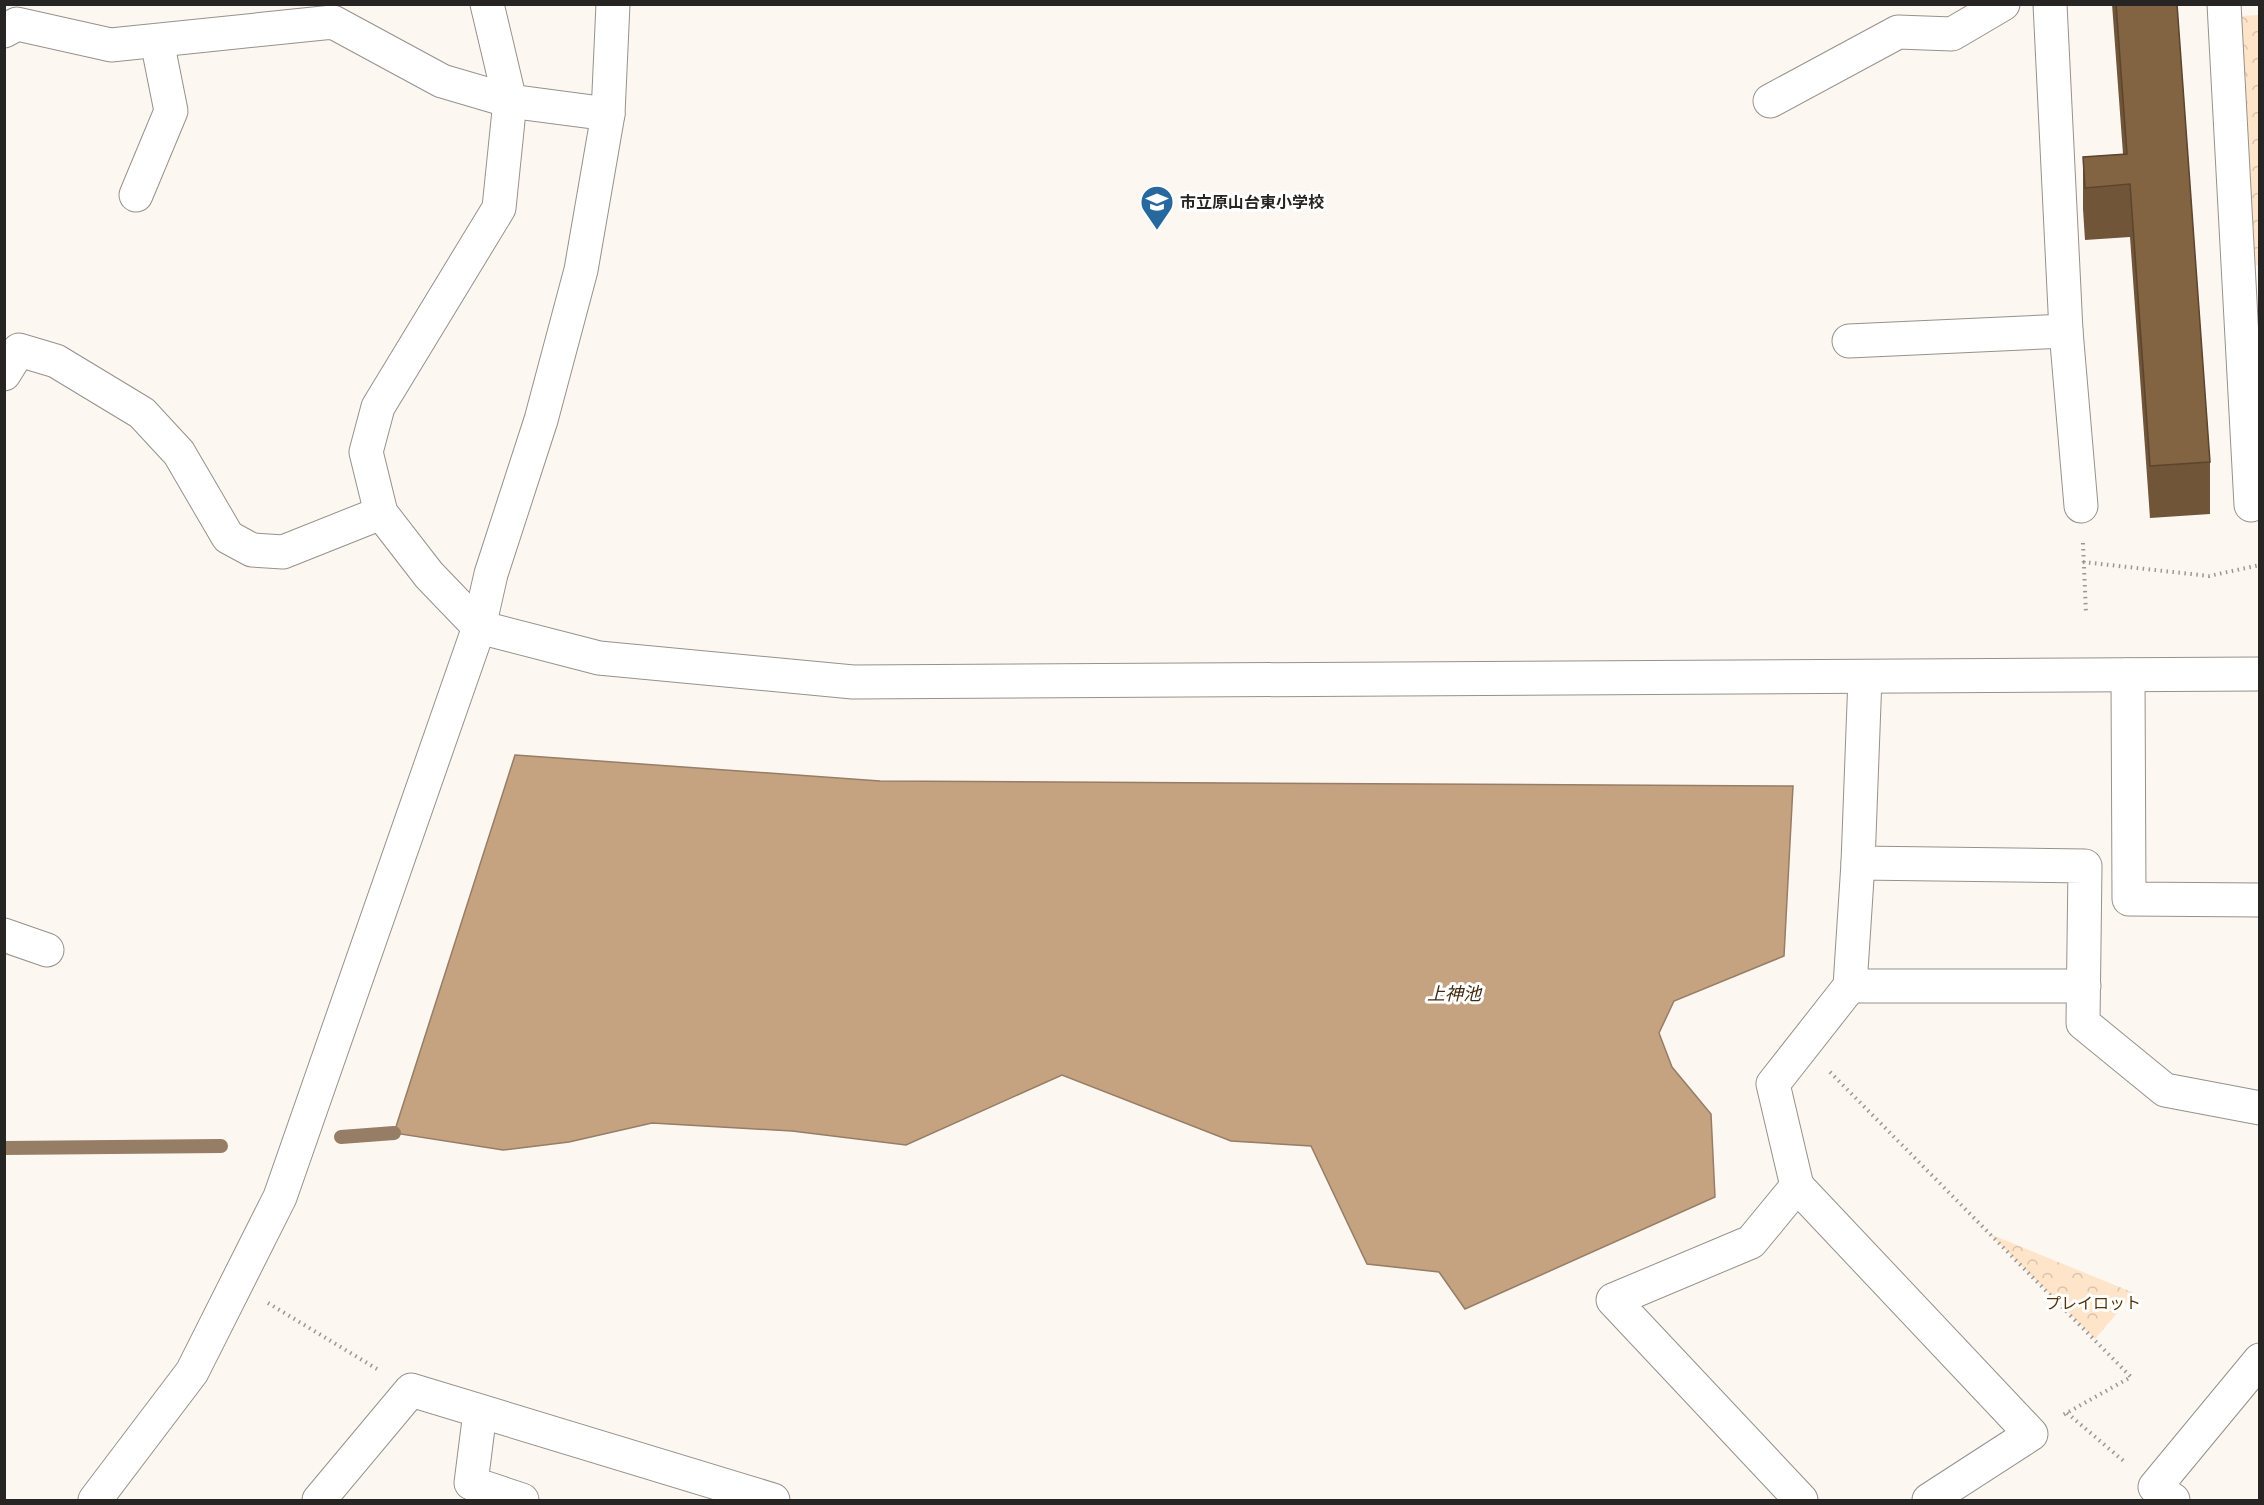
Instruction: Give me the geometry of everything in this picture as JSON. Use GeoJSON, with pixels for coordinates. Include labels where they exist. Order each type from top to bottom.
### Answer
{"type":"FeatureCollection","features":[{"type":"Feature","properties":{"kind":"street"},"geometry":{"type":"LineString","coordinates":[[487,4],[510,101],[499,208],[378,407],[366,452],[381,513],[429,575],[479,627],[599,658],[853,682],[2259,674]]}},
{"type":"Feature","properties":{"kind":"street"},"geometry":{"type":"LineString","coordinates":[[95,1500],[192,1372],[280,1197],[479,627],[491,574],[541,420],[582,270],[608,114],[613,4]]}},
{"type":"Feature","properties":{"kind":"street"},"geometry":{"type":"LineString","coordinates":[[1770,101],[1898,32],[1952,34],[2002,4]]}},
{"type":"Feature","properties":{"kind":"street"},"geometry":{"type":"LineString","coordinates":[[2050,4],[2066,331],[2081,506]]}},
{"type":"Feature","properties":{"kind":"street"},"geometry":{"type":"LineString","coordinates":[[2224,4],[2251,505]]}},
{"type":"Feature","properties":{"kind":"street"},"geometry":{"type":"LineString","coordinates":[[12,20],[111,45],[333,22],[442,81],[510,101],[608,114]]}},
{"type":"Feature","properties":{"kind":"street"},"geometry":{"type":"LineString","coordinates":[[136,195],[171,111],[157,41]]}},
{"type":"Feature","properties":{"kind":"street"},"geometry":{"type":"LineString","coordinates":[[1849,341],[2066,331]]}},
{"type":"Feature","properties":{"kind":"street"},"geometry":{"type":"LineString","coordinates":[[4,374],[19,350],[56,360],[142,413],[179,453],[228,537],[252,550],[283,552],[381,513]]}},
{"type":"Feature","properties":{"kind":"street"},"geometry":{"type":"LineString","coordinates":[[2128,675],[2129,899],[2259,900]]}},
{"type":"Feature","properties":{"kind":"street"},"geometry":{"type":"LineString","coordinates":[[1865,676],[1858,863],[1850,986],[1773,1084],[1797,1186],[2031,1434],[1929,1500]]}},
{"type":"Feature","properties":{"kind":"street"},"geometry":{"type":"LineString","coordinates":[[1858,863],[2085,866],[2083,1023],[2165,1090],[2259,1108]]}},
{"type":"Feature","properties":{"kind":"street"},"geometry":{"type":"LineString","coordinates":[[4,935],[47,950]]}},
{"type":"Feature","properties":{"kind":"street"},"geometry":{"type":"LineString","coordinates":[[1850,986],[2084,986]]}},
{"type":"Feature","properties":{"kind":"street"},"geometry":{"type":"LineString","coordinates":[[1797,1186],[1751,1242],[1613,1300],[1801,1500]]}},
{"type":"Feature","properties":{"kind":"street"},"geometry":{"type":"LineString","coordinates":[[2164,1494],[2259,1360]]}},
{"type":"Feature","properties":{"kind":"street"},"geometry":{"type":"LineString","coordinates":[[319,1500],[411,1390],[773,1500]]}},
{"type":"Feature","properties":{"kind":"street"},"geometry":{"type":"LineString","coordinates":[[480,1412],[471,1483],[522,1500]]}},
{"type":"Feature","properties":{"kind":"path"},"geometry":{"type":"LineString","coordinates":[[2081,506],[2086,614]]}},
{"type":"Feature","properties":{"kind":"path"},"geometry":{"type":"LineString","coordinates":[[2083,562],[2209,576],[2259,565]]}},
{"type":"Feature","properties":{"kind":"path"},"geometry":{"type":"LineString","coordinates":[[1804,1045],[2131,1377],[2031,1434]]}},
{"type":"Feature","properties":{"kind":"path"},"geometry":{"type":"LineString","coordinates":[[236,1284],[411,1390]]}},
{"type":"Feature","properties":{"kind":"path"},"geometry":{"type":"LineString","coordinates":[[2067,1413],[2164,1494]]}},
{"type":"Feature","properties":{"kind":"green space"},"geometry":{"type":"Polygon","coordinates":[[[2259,15],[2259,265],[2237,268],[2224,17],[2259,15]]]}},
{"type":"Feature","properties":{"kind":"green space","name":"プレイロット"},"geometry":{"type":"Polygon","coordinates":[[[1990,1234],[2134,1293],[2095,1339],[1990,1234]]]}},
{"type":"Feature","properties":{"kind":"water","name":"上神池"},"geometry":{"type":"Polygon","coordinates":[[[515,755],[880,781],[1793,786],[1784,956],[1674,1001],[1659,1033],[1672,1067],[1711,1114],[1715,1197],[1465,1309],[1439,1272],[1367,1264],[1311,1146],[1231,1141],[1062,1075],[906,1145],[792,1131],[652,1123],[569,1142],[503,1150],[394,1133],[515,755]]]}},
{"type":"Feature","properties":{"kind":"building"},"geometry":{"type":"Polygon","coordinates":[[[2116,4],[2177,4],[2210,462],[2150,466],[2130,184],[2085,188],[2083,157],[2127,154],[2116,4]]]}},
{"type":"Feature","properties":{"kind":"waterway"},"geometry":{"type":"LineString","coordinates":[[341,1137],[394,1133]]}},
{"type":"Feature","properties":{"kind":"waterway"},"geometry":{"type":"LineString","coordinates":[[4,1148],[221,1146]]}},
{"type":"Feature","properties":{"kind":"place","name":"市立原山台東小学校"},"geometry":{"type":"Point","coordinates":[1157,231]}}]}
